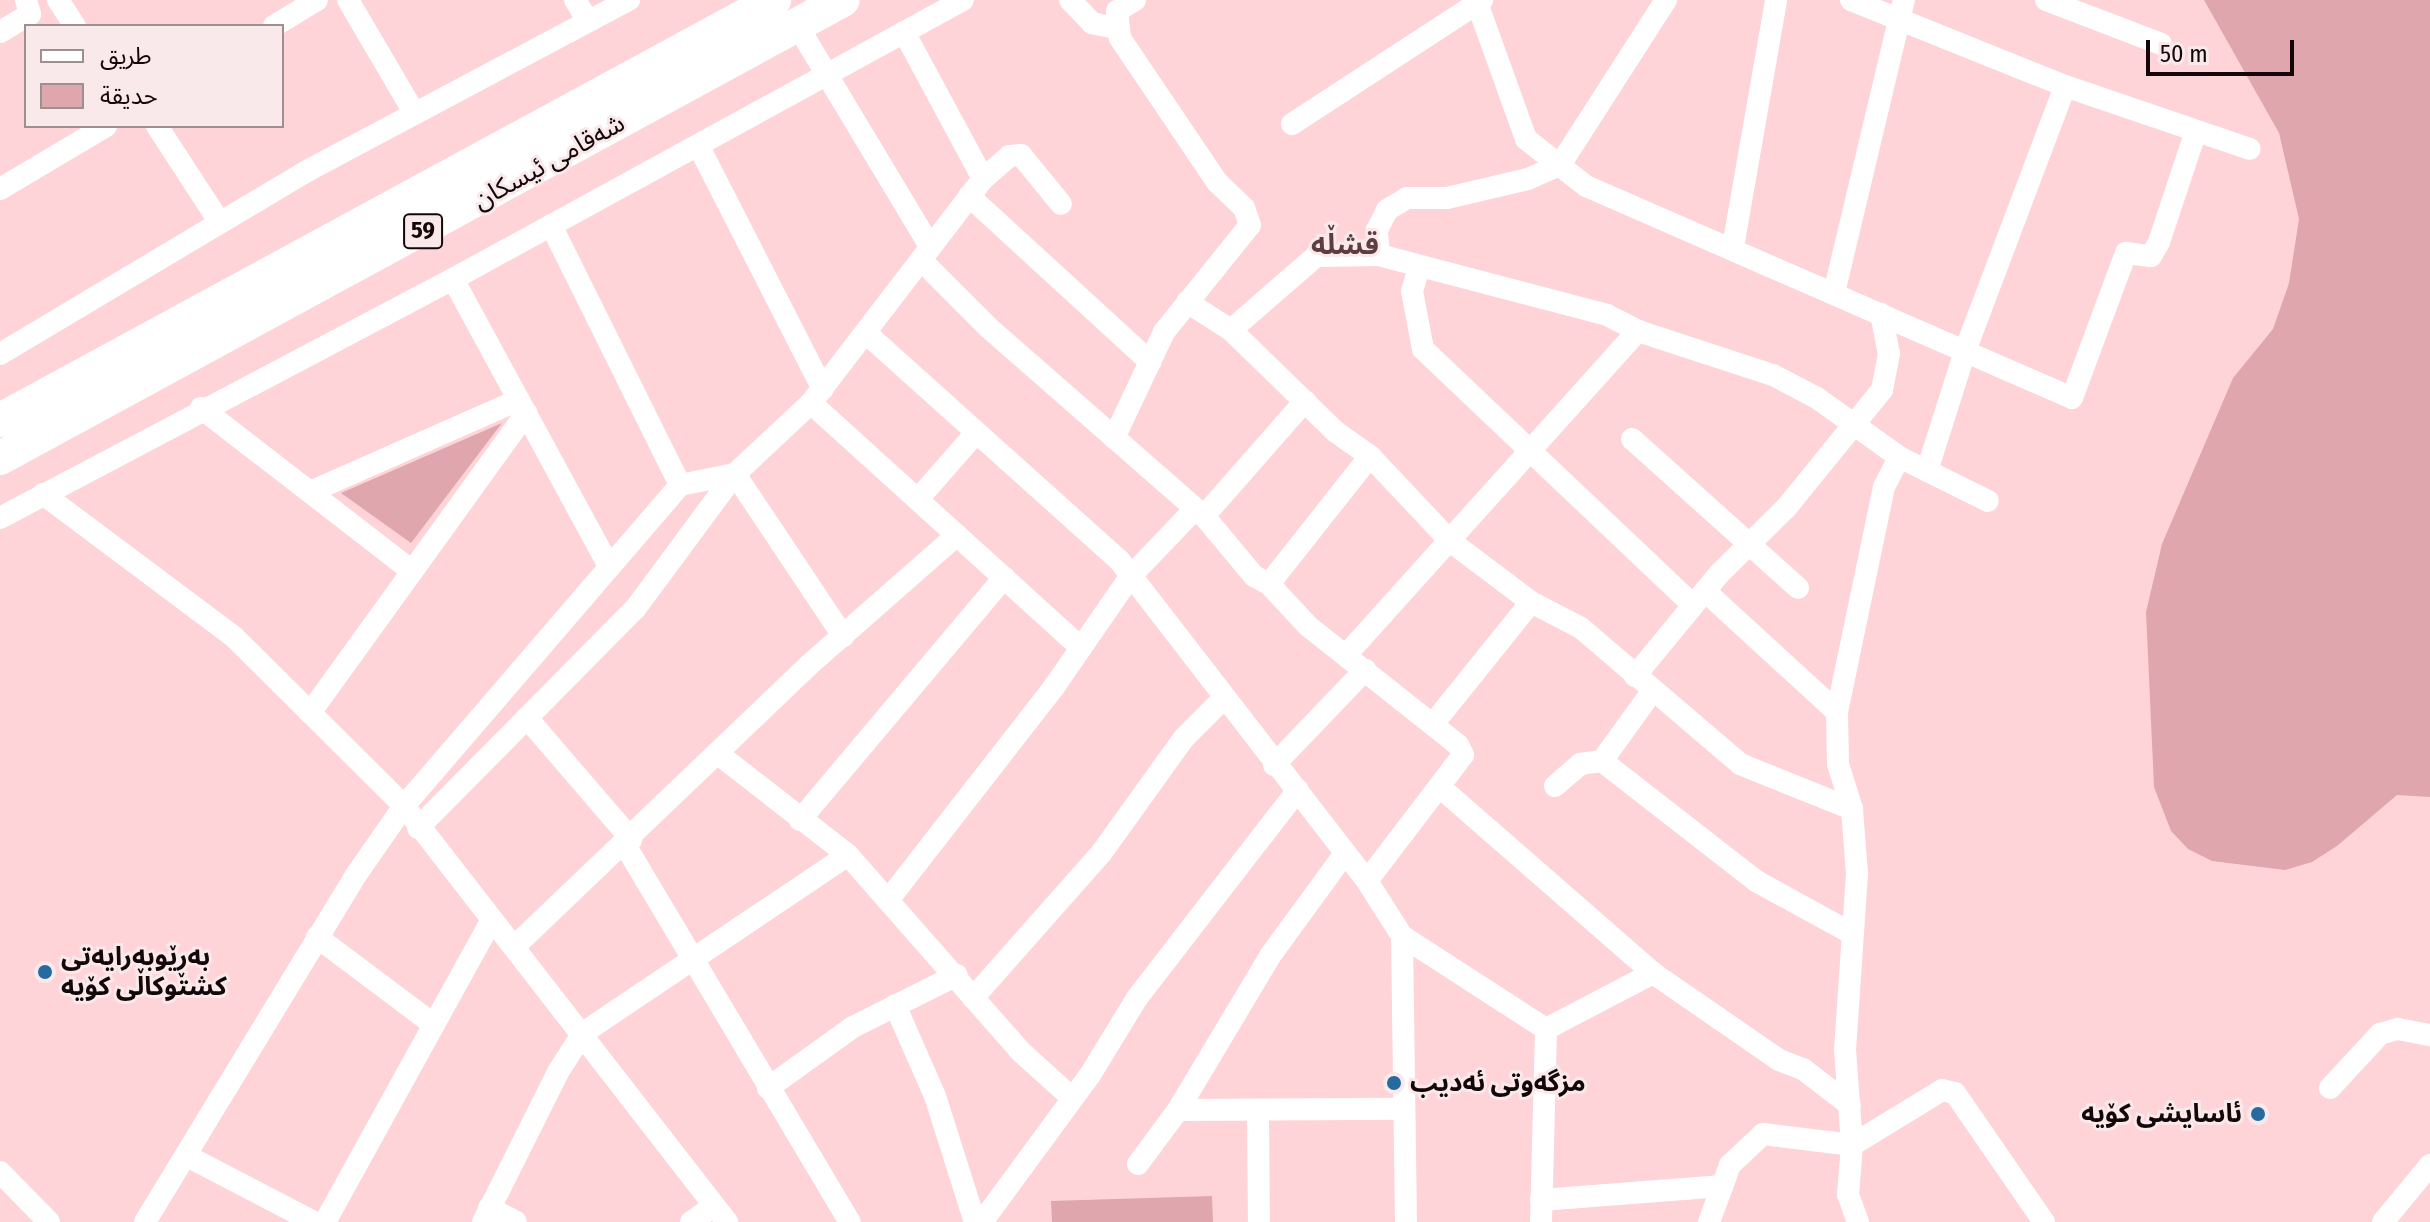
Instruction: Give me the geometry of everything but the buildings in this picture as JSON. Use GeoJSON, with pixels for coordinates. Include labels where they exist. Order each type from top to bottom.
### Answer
{"type":"FeatureCollection","features":[{"type":"Feature","properties":{"kind":"main road","name":"شەقامی ئیسکان"},"geometry":{"type":"LineString","coordinates":[[0,420],[774,0]]}},
{"type":"Feature","properties":{"kind":"main road","name":"شەقامی ئیسکان"},"geometry":{"type":"LineString","coordinates":[[0,458],[843,0]]}},
{"type":"Feature","properties":{"kind":"street"},"geometry":{"type":"LineString","coordinates":[[0,32],[28,7],[56,0],[74,24]]}},
{"type":"Feature","properties":{"kind":"street"},"geometry":{"type":"LineString","coordinates":[[277,24],[317,0]]}},
{"type":"Feature","properties":{"kind":"street"},"geometry":{"type":"LineString","coordinates":[[348,0],[413,111]]}},
{"type":"Feature","properties":{"kind":"street"},"geometry":{"type":"LineString","coordinates":[[575,0],[588,21]]}},
{"type":"Feature","properties":{"kind":"street"},"geometry":{"type":"LineString","coordinates":[[0,354],[219,221],[413,111],[629,0]]}},
{"type":"Feature","properties":{"kind":"street"},"geometry":{"type":"LineString","coordinates":[[0,518],[201,408],[453,279],[963,0]]}},
{"type":"Feature","properties":{"kind":"street"},"geometry":{"type":"LineString","coordinates":[[1070,0],[1092,23],[1115,28]]}},
{"type":"Feature","properties":{"kind":"street"},"geometry":{"type":"LineString","coordinates":[[1114,438],[1150,362],[1187,302],[1250,225],[1244,208],[1217,182],[1115,28],[1117,11],[1135,0]]}},
{"type":"Feature","properties":{"kind":"street"},"geometry":{"type":"LineString","coordinates":[[1379,255],[1377,230],[1387,210],[1407,198],[1447,198],[1528,179],[1560,165],[1666,0]]}},
{"type":"Feature","properties":{"kind":"street"},"geometry":{"type":"LineString","coordinates":[[1733,247],[1776,0]]}},
{"type":"Feature","properties":{"kind":"street"},"geometry":{"type":"LineString","coordinates":[[1851,0],[1902,10],[2065,86],[2250,149]]}},
{"type":"Feature","properties":{"kind":"street"},"geometry":{"type":"LineString","coordinates":[[2046,0],[2161,44]]}},
{"type":"Feature","properties":{"kind":"street"},"geometry":{"type":"LineString","coordinates":[[1292,124],[1478,1],[1526,139],[1586,186],[1733,247],[2072,398],[2126,253],[2151,256],[2159,242],[2196,131]]}},
{"type":"Feature","properties":{"kind":"street"},"geometry":{"type":"LineString","coordinates":[[1834,293],[1902,10]]}},
{"type":"Feature","properties":{"kind":"street"},"geometry":{"type":"LineString","coordinates":[[797,25],[925,253],[989,328],[1199,513],[1254,576],[1269,584],[1308,626],[1433,724],[1463,755],[1441,788],[1367,881]]}},
{"type":"Feature","properties":{"kind":"street"},"geometry":{"type":"LineString","coordinates":[[904,32],[976,188],[1150,362]]}},
{"type":"Feature","properties":{"kind":"street"},"geometry":{"type":"LineString","coordinates":[[1927,471],[1965,351],[2065,86]]}},
{"type":"Feature","properties":{"kind":"street"},"geometry":{"type":"LineString","coordinates":[[0,189],[103,128]]}},
{"type":"Feature","properties":{"kind":"street"},"geometry":{"type":"LineString","coordinates":[[158,128],[219,221]]}},
{"type":"Feature","properties":{"kind":"street"},"geometry":{"type":"LineString","coordinates":[[698,145],[817,396],[957,535],[1080,647]]}},
{"type":"Feature","properties":{"kind":"street"},"geometry":{"type":"LineString","coordinates":[[418,828],[635,609],[735,474],[817,396],[976,188],[1009,156],[1021,155],[1061,204]]}},
{"type":"Feature","properties":{"kind":"street"},"geometry":{"type":"LineString","coordinates":[[551,225],[680,485]]}},
{"type":"Feature","properties":{"kind":"street"},"geometry":{"type":"LineString","coordinates":[[1231,330],[1316,256],[1379,255],[1607,315],[1638,331],[1773,375],[1854,424],[1899,457],[1988,501]]}},
{"type":"Feature","properties":{"kind":"street"},"geometry":{"type":"LineString","coordinates":[[1419,267],[1412,291],[1423,349],[1528,452],[1837,712]]}},
{"type":"Feature","properties":{"kind":"street"},"geometry":{"type":"LineString","coordinates":[[453,279],[609,566]]}},
{"type":"Feature","properties":{"kind":"street"},"geometry":{"type":"LineString","coordinates":[[1187,302],[1231,330],[1305,401],[1370,456],[1450,541],[1531,602],[1581,628],[1740,764],[1852,809]]}},
{"type":"Feature","properties":{"kind":"street"},"geometry":{"type":"LineString","coordinates":[[1635,676],[1699,598],[1882,390],[1889,371],[1881,314]]}},
{"type":"Feature","properties":{"kind":"street"},"geometry":{"type":"LineString","coordinates":[[1347,654],[1638,331]]}},
{"type":"Feature","properties":{"kind":"street"},"geometry":{"type":"LineString","coordinates":[[867,334],[1119,560],[1223,699],[1367,881],[1402,936],[1546,1029]]}},
{"type":"Feature","properties":{"kind":"street"},"geometry":{"type":"LineString","coordinates":[[889,899],[1130,577],[1199,513],[1305,401]]}},
{"type":"Feature","properties":{"kind":"street"},"geometry":{"type":"LineString","coordinates":[[310,492],[522,406]]}},
{"type":"Feature","properties":{"kind":"street"},"geometry":{"type":"LineString","coordinates":[[310,713],[412,571],[522,406]]}},
{"type":"Feature","properties":{"kind":"street"},"geometry":{"type":"LineString","coordinates":[[201,408],[412,571]]}},
{"type":"Feature","properties":{"kind":"street"},"geometry":{"type":"LineString","coordinates":[[919,498],[976,433]]}},
{"type":"Feature","properties":{"kind":"street"},"geometry":{"type":"LineString","coordinates":[[1632,439],[1798,588]]}},
{"type":"Feature","properties":{"kind":"street"},"geometry":{"type":"LineString","coordinates":[[1269,584],[1370,456]]}},
{"type":"Feature","properties":{"kind":"street"},"geometry":{"type":"LineString","coordinates":[[1858,1222],[1848,1195],[1852,1145],[1845,1015],[1857,874],[1852,809],[1838,764],[1837,712],[1884,487],[1899,457]]}},
{"type":"Feature","properties":{"kind":"street"},"geometry":{"type":"LineString","coordinates":[[145,1222],[317,937],[404,806],[680,485],[735,474]]}},
{"type":"Feature","properties":{"kind":"street"},"geometry":{"type":"LineString","coordinates":[[735,474],[843,636]]}},
{"type":"Feature","properties":{"kind":"street"},"geometry":{"type":"LineString","coordinates":[[43,494],[234,637],[404,806],[418,828],[583,1033],[720,1214],[691,1222]]}},
{"type":"Feature","properties":{"kind":"street"},"geometry":{"type":"LineString","coordinates":[[514,947],[628,842],[717,753],[957,535]]}},
{"type":"Feature","properties":{"kind":"street"},"geometry":{"type":"LineString","coordinates":[[800,820],[1004,578]]}},
{"type":"Feature","properties":{"kind":"street"},"geometry":{"type":"LineString","coordinates":[[1433,724],[1531,602]]}},
{"type":"Feature","properties":{"kind":"street"},"geometry":{"type":"LineString","coordinates":[[1274,765],[1365,670]]}},
{"type":"Feature","properties":{"kind":"street"},"geometry":{"type":"LineString","coordinates":[[1602,761],[1653,690]]}},
{"type":"Feature","properties":{"kind":"street"},"geometry":{"type":"LineString","coordinates":[[973,998],[1102,852],[1184,738],[1223,699]]}},
{"type":"Feature","properties":{"kind":"street"},"geometry":{"type":"LineString","coordinates":[[527,718],[628,842],[768,1088],[850,1222]]}},
{"type":"Feature","properties":{"kind":"street"},"geometry":{"type":"LineString","coordinates":[[717,753],[848,855],[957,975],[1020,1051],[1072,1098]]}},
{"type":"Feature","properties":{"kind":"street"},"geometry":{"type":"LineString","coordinates":[[1555,786],[1580,764],[1602,761],[1756,881],[1851,933]]}},
{"type":"Feature","properties":{"kind":"street"},"geometry":{"type":"LineString","coordinates":[[1441,788],[1653,973],[1779,1060],[1803,1069],[1850,1105]]}},
{"type":"Feature","properties":{"kind":"street"},"geometry":{"type":"LineString","coordinates":[[982,1222],[1072,1098],[1137,998],[1298,790]]}},
{"type":"Feature","properties":{"kind":"street"},"geometry":{"type":"LineString","coordinates":[[1138,1164],[1178,1110],[1270,956],[1345,853]]}},
{"type":"Feature","properties":{"kind":"street"},"geometry":{"type":"LineString","coordinates":[[516,1222],[486,1215],[558,1072],[583,1033],[848,855]]}},
{"type":"Feature","properties":{"kind":"street"},"geometry":{"type":"LineString","coordinates":[[325,1222],[492,920]]}},
{"type":"Feature","properties":{"kind":"street"},"geometry":{"type":"LineString","coordinates":[[1402,936],[1406,1222]]}},
{"type":"Feature","properties":{"kind":"street"},"geometry":{"type":"LineString","coordinates":[[317,937],[434,1025]]}},
{"type":"Feature","properties":{"kind":"street"},"geometry":{"type":"LineString","coordinates":[[1546,1029],[1653,973]]}},
{"type":"Feature","properties":{"kind":"street"},"geometry":{"type":"LineString","coordinates":[[768,1088],[853,1027],[957,975]]}},
{"type":"Feature","properties":{"kind":"street"},"geometry":{"type":"LineString","coordinates":[[895,1005],[935,1096],[975,1222]]}},
{"type":"Feature","properties":{"kind":"street"},"geometry":{"type":"LineString","coordinates":[[1546,1029],[1541,1211],[1722,1186]]}},
{"type":"Feature","properties":{"kind":"street"},"geometry":{"type":"LineString","coordinates":[[2330,1088],[2380,1034],[2398,1029],[2430,1035]]}},
{"type":"Feature","properties":{"kind":"street"},"geometry":{"type":"LineString","coordinates":[[1709,1222],[1730,1165],[1763,1134],[1852,1145],[1949,1090],[2044,1222]]}},
{"type":"Feature","properties":{"kind":"street"},"geometry":{"type":"LineString","coordinates":[[1178,1110],[1258,1114],[1403,1109]]}},
{"type":"Feature","properties":{"kind":"street"},"geometry":{"type":"LineString","coordinates":[[1258,1114],[1259,1222]]}},
{"type":"Feature","properties":{"kind":"street"},"geometry":{"type":"LineString","coordinates":[[187,1156],[314,1222]]}},
{"type":"Feature","properties":{"kind":"street"},"geometry":{"type":"LineString","coordinates":[[2383,1222],[2430,1165]]}},
{"type":"Feature","properties":{"kind":"street"},"geometry":{"type":"LineString","coordinates":[[0,1172],[49,1222]]}},
{"type":"Feature","properties":{"kind":"green space"},"geometry":{"type":"Polygon","coordinates":[[[2204,0],[2430,0],[2430,797],[2397,795],[2337,846],[2312,862],[2285,870],[2212,861],[2188,849],[2171,831],[2154,787],[2146,612],[2162,544],[2233,378],[2273,329],[2289,283],[2299,219],[2279,133],[2204,0]]]}},
{"type":"Feature","properties":{"kind":"green space"},"geometry":{"type":"Polygon","coordinates":[[[502,423],[411,543],[341,493],[502,423]]]}},
{"type":"Feature","properties":{"kind":"green space"},"geometry":{"type":"Polygon","coordinates":[[[1212,1196],[1213,1222],[1052,1222],[1051,1201],[1212,1196]]]}},
{"type":"Feature","properties":{"kind":"place","name":"بەڕێوبەرایەتی کشتوکاڵی کۆیە"},"geometry":{"type":"Point","coordinates":[45,972]}},
{"type":"Feature","properties":{"kind":"place","name":"مزگەوتی ئەدیب"},"geometry":{"type":"Point","coordinates":[1394,1083]}},
{"type":"Feature","properties":{"kind":"place","name":"ئاسایشی کۆیە"},"geometry":{"type":"Point","coordinates":[2258,1114]}},
{"type":"Feature","properties":{"kind":"district","name":"قشڵه‌"},"geometry":{"type":"Point","coordinates":[1345,245]}}]}
